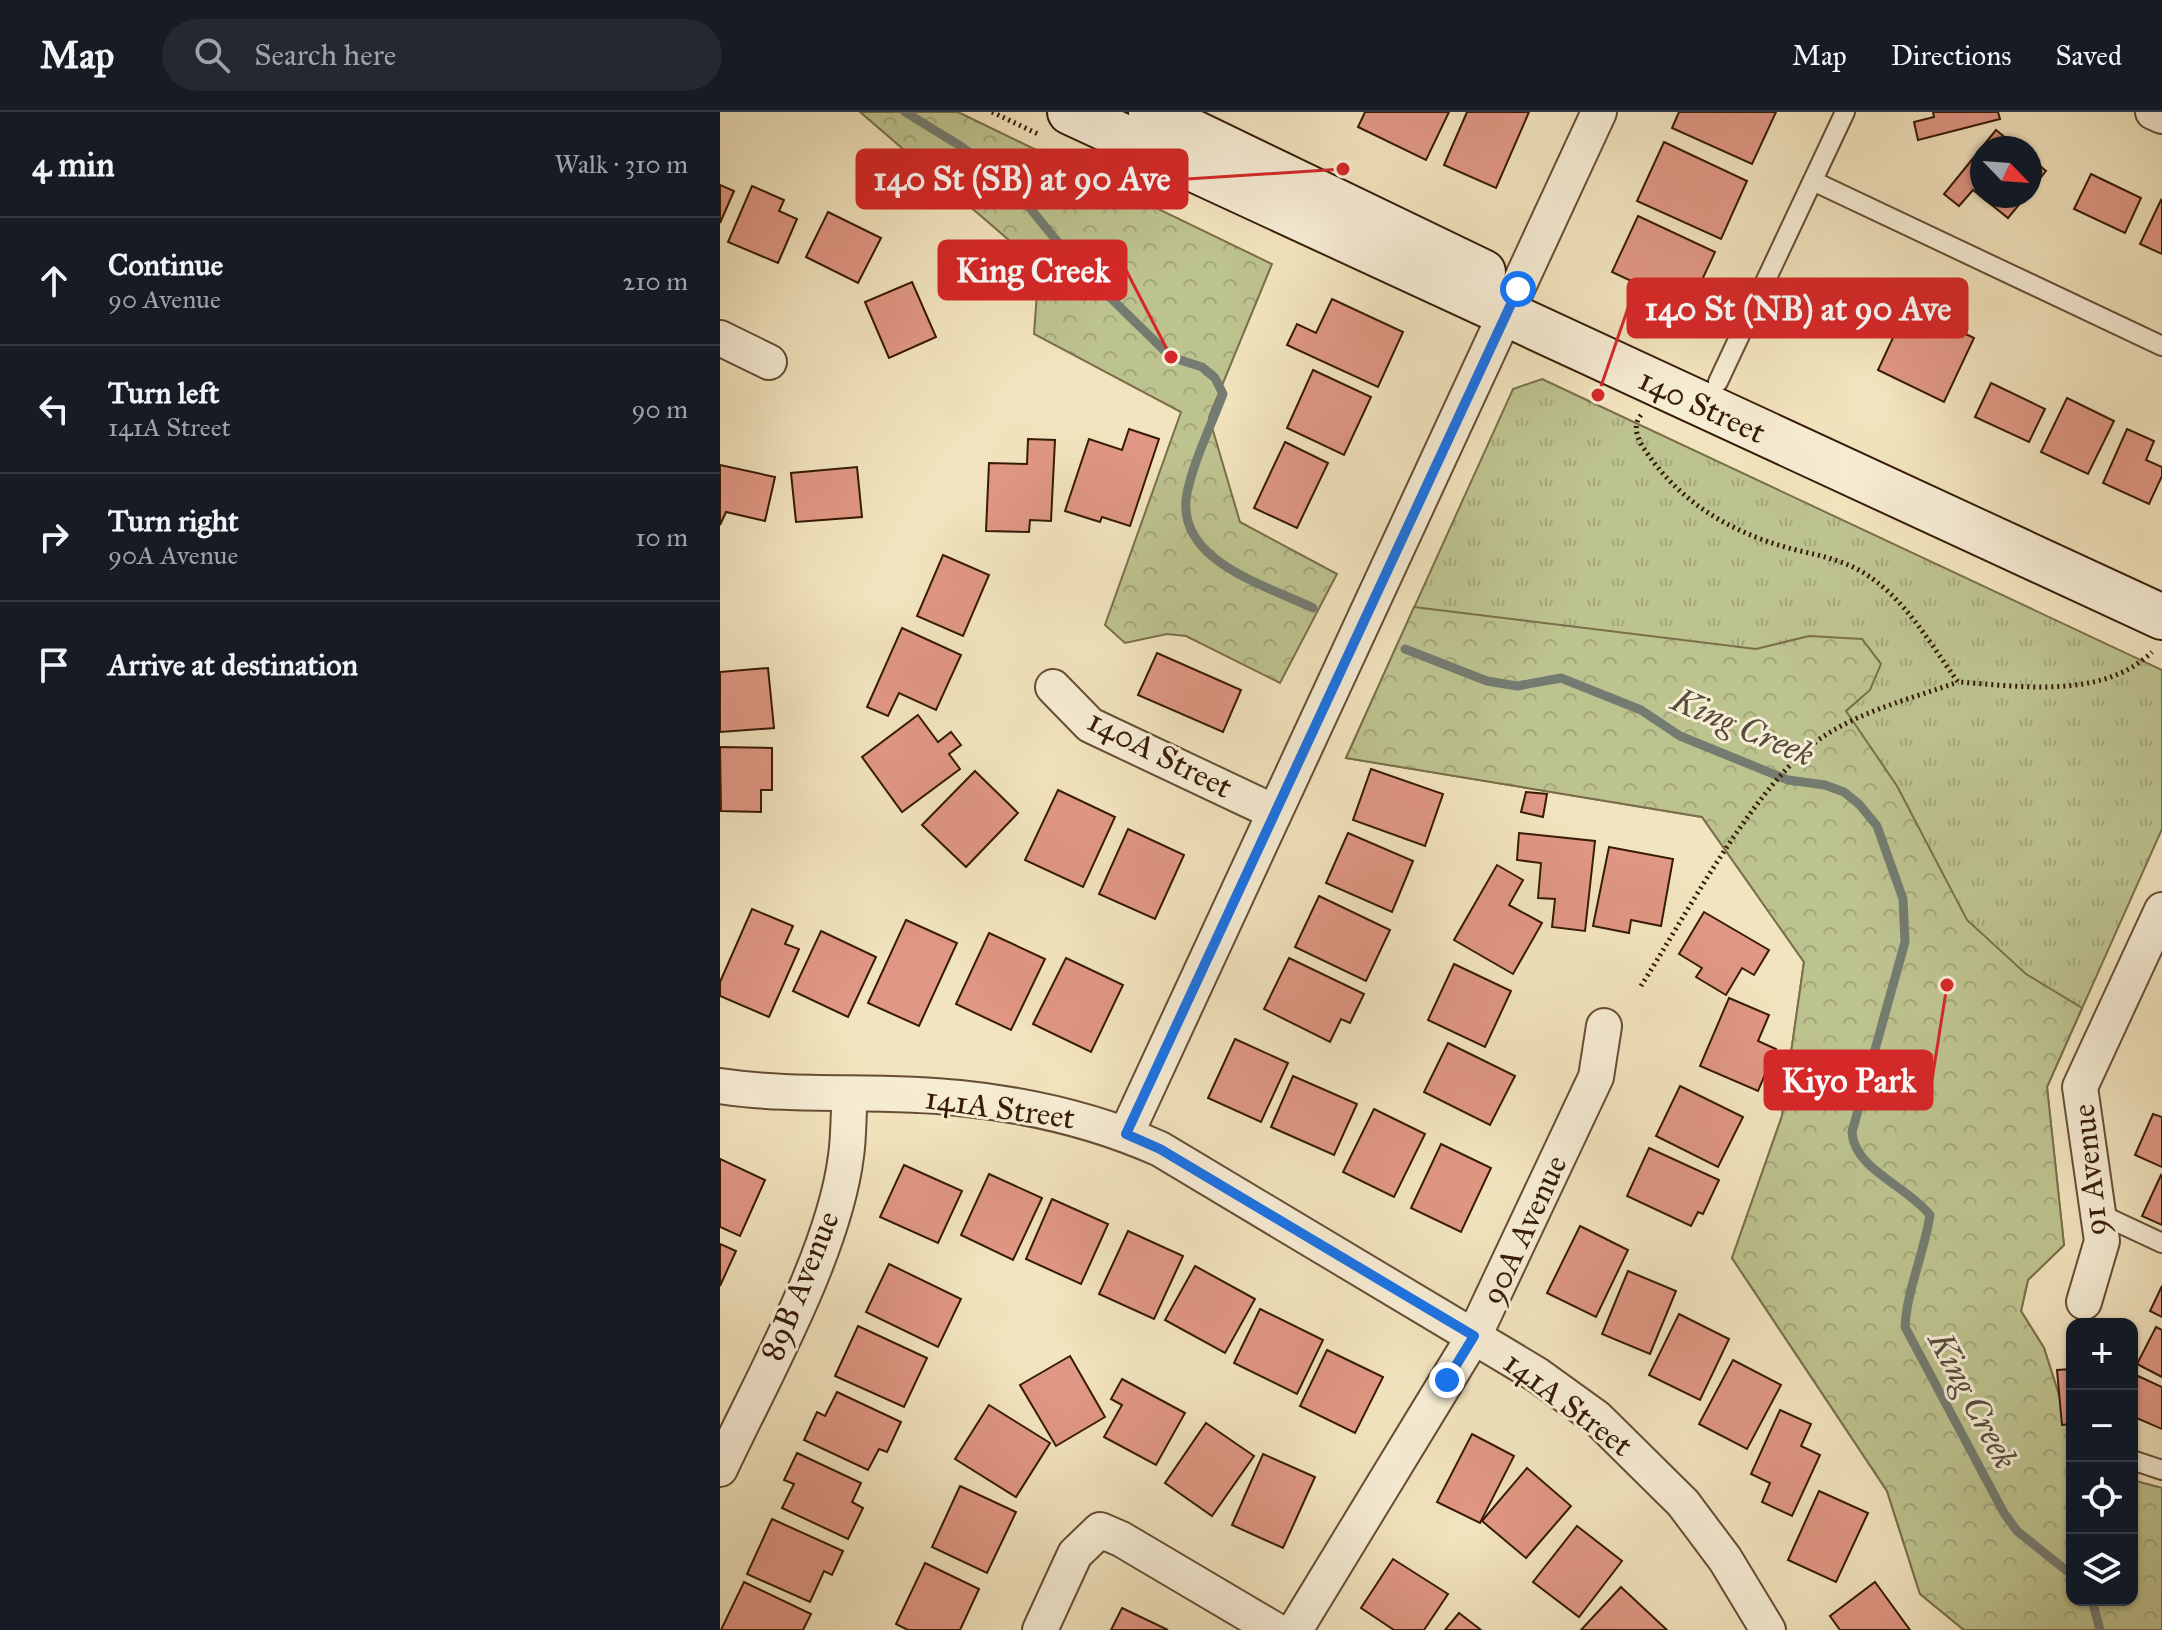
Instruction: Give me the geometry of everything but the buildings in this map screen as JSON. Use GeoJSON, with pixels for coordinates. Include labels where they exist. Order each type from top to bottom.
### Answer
{"type":"FeatureCollection","features":[{"type":"Feature","properties":{"kind":"main road","name":"140 Street"},"geometry":{"type":"LineString","coordinates":[[1070,112],[1512,302],[1718,382],[2162,583]]}},
{"type":"Feature","properties":{"kind":"main road","name":"140 Street"},"geometry":{"type":"LineString","coordinates":[[1151,112],[2157,634]]}},
{"type":"Feature","properties":{"kind":"street"},"geometry":{"type":"LineString","coordinates":[[1126,1134],[1599,112]]}},
{"type":"Feature","properties":{"kind":"street"},"geometry":{"type":"LineString","coordinates":[[2153,112],[2162,116]]}},
{"type":"Feature","properties":{"kind":"street"},"geometry":{"type":"LineString","coordinates":[[720,338],[769,362]]}},
{"type":"Feature","properties":{"kind":"street","name":"140A Street"},"geometry":{"type":"LineString","coordinates":[[1053,687],[1090,725],[1274,812]]}},
{"type":"Feature","properties":{"kind":"street","name":"91 Avenue"},"geometry":{"type":"LineString","coordinates":[[2084,1302],[2102,1241],[2080,1087],[2162,910]]}},
{"type":"Feature","properties":{"kind":"street","name":"90A Avenue"},"geometry":{"type":"LineString","coordinates":[[1295,1630],[1474,1336],[1596,1077],[1604,1026]]}},
{"type":"Feature","properties":{"kind":"street","name":"141A Street"},"geometry":{"type":"LineString","coordinates":[[720,1086],[754,1091],[957,1097],[1100,1123],[1160,1149],[1536,1374],[1597,1418],[1637,1456],[1700,1525],[1768,1630]]}},
{"type":"Feature","properties":{"kind":"street","name":"89B Avenue"},"geometry":{"type":"LineString","coordinates":[[720,1469],[809,1276],[831,1220],[846,1158],[850,1095]]}},
{"type":"Feature","properties":{"kind":"street"},"geometry":{"type":"LineString","coordinates":[[1040,1630],[1075,1554],[1100,1530],[1275,1630]]}},
{"type":"Feature","properties":{"kind":"lane"},"geometry":{"type":"LineString","coordinates":[[1718,382],[1845,112]]}},
{"type":"Feature","properties":{"kind":"lane"},"geometry":{"type":"LineString","coordinates":[[1813,181],[2162,346]]}},
{"type":"Feature","properties":{"kind":"lane"},"geometry":{"type":"LineString","coordinates":[[2100,1214],[2162,1243]]}},
{"type":"Feature","properties":{"kind":"lane"},"geometry":{"type":"LineString","coordinates":[[2138,1462],[2162,1470]]}},
{"type":"Feature","properties":{"kind":"path"},"geometry":{"type":"LineString","coordinates":[[1641,415],[1636,430],[1639,442],[1662,474],[1699,507],[1758,540],[1846,564],[1869,576],[1900,603],[1958,682]]}},
{"type":"Feature","properties":{"kind":"path"},"geometry":{"type":"LineString","coordinates":[[1641,986],[1737,835],[1772,787],[1807,749],[1836,730],[1958,682],[2034,687],[2078,685],[2128,669],[2157,634]]}},
{"type":"Feature","properties":{"kind":"green space"},"geometry":{"type":"Polygon","coordinates":[[[860,112],[958,112],[1272,264],[1209,417],[1240,522],[1337,574],[1280,683],[1186,636],[1167,634],[1125,643],[1105,625],[1181,412],[1034,334],[1039,266],[860,112]]]}},
{"type":"Feature","properties":{"kind":"green space"},"geometry":{"type":"Polygon","coordinates":[[[1542,379],[2162,670],[2162,829],[2047,1087],[2064,1245],[2028,1280],[2021,1311],[2044,1348],[2066,1417],[2066,1606],[2138,1606],[2138,1482],[2162,1488],[2162,1630],[1964,1630],[1920,1594],[1887,1491],[1732,1258],[1782,1116],[1804,962],[1702,817],[1346,758],[1513,389],[1542,379]]]}},
{"type":"Feature","properties":{"kind":"green space"},"geometry":{"type":"Polygon","coordinates":[[[1414,607],[1756,649],[1809,636],[1862,639],[1881,664],[1870,690],[1846,711],[1897,786],[1967,920],[2026,974],[2082,1008],[2047,1087],[2064,1245],[2028,1280],[2021,1311],[2044,1348],[2066,1417],[2066,1606],[2138,1606],[2138,1482],[2162,1488],[2162,1630],[1964,1630],[1920,1594],[1887,1491],[1732,1258],[1782,1116],[1804,962],[1702,817],[1346,758],[1414,607]]]}},
{"type":"Feature","properties":{"kind":"waterway","name":"King Creek"},"geometry":{"type":"LineString","coordinates":[[905,112],[962,147],[1012,186],[1073,261],[1171,357],[1202,367],[1215,378],[1223,394],[1187,493],[1187,517],[1195,536],[1209,553],[1228,567],[1313,608]]}},
{"type":"Feature","properties":{"kind":"waterway","name":"King Creek"},"geometry":{"type":"LineString","coordinates":[[1405,649],[1487,681],[1517,686],[1561,678],[1641,710],[1680,736],[1788,780],[1825,785],[1844,792],[1859,804],[1877,826],[1903,899],[1905,942],[1852,1132],[1855,1145],[1871,1167],[1930,1215],[1905,1327],[2004,1513],[2017,1531],[2066,1570]]}},
{"type":"Feature","properties":{"kind":"waterway","name":"King Creek"},"geometry":{"type":"LineString","coordinates":[[2094,1606],[2100,1630]]}},
{"type":"Feature","properties":{"kind":"place","name":"140 St (SB) at 90 Ave"},"geometry":{"type":"Point","coordinates":[1343,169]}},
{"type":"Feature","properties":{"kind":"place","name":"King Creek"},"geometry":{"type":"Point","coordinates":[1171,357]}},
{"type":"Feature","properties":{"kind":"place","name":"140 St (NB) at 90 Ave"},"geometry":{"type":"Point","coordinates":[1598,395]}},
{"type":"Feature","properties":{"kind":"place","name":"Kiyo Park"},"geometry":{"type":"Point","coordinates":[1947,985]}},
{"type":"Feature","properties":{"kind":"route"},"geometry":{"type":"LineString","coordinates":[[1447,1380],[1474,1336],[1160,1149],[1126,1134],[1518,289]]}}]}
